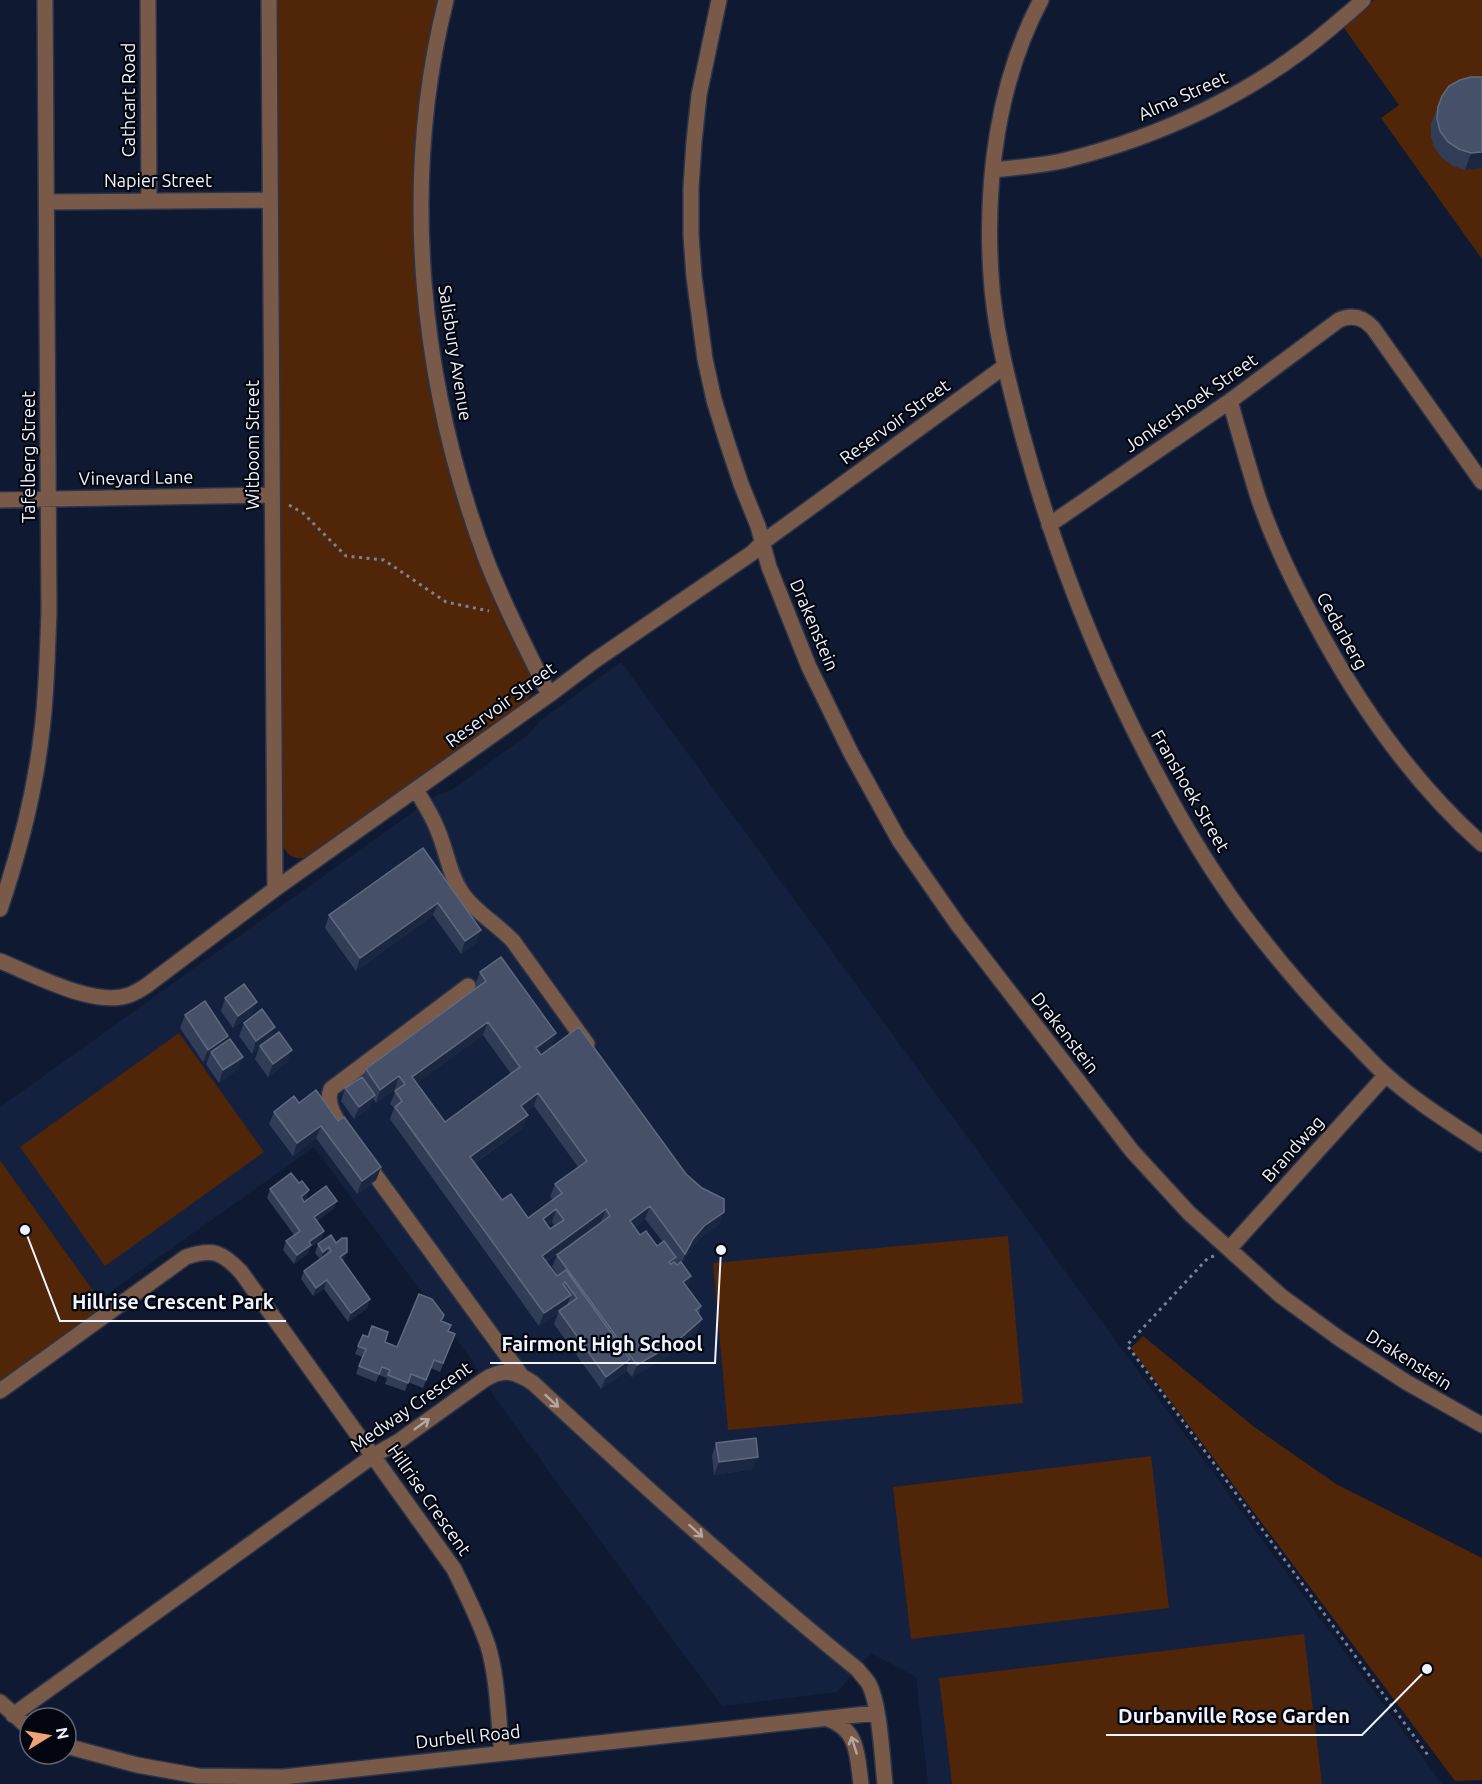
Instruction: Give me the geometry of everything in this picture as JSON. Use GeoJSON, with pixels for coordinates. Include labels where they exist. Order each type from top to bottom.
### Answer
{"type":"FeatureCollection","features":[{"type":"Feature","properties":{"kind":"street","name":"Tafelberg Street"},"geometry":{"type":"LineString","coordinates":[[0,909],[30,803],[45,698],[49,613],[49,499],[45,0]]}},
{"type":"Feature","properties":{"kind":"street","name":"Cathcart Road"},"geometry":{"type":"LineString","coordinates":[[148,0],[149,201]]}},
{"type":"Feature","properties":{"kind":"street","name":"Witboom Street"},"geometry":{"type":"LineString","coordinates":[[269,0],[276,889]]}},
{"type":"Feature","properties":{"kind":"street","name":"Salisbury Avenue"},"geometry":{"type":"LineString","coordinates":[[446,0],[428,100],[424,148],[422,243],[431,346],[440,398],[473,523],[510,615],[549,694]]}},
{"type":"Feature","properties":{"kind":"street","name":"Drakenstein"},"geometry":{"type":"LineString","coordinates":[[719,0],[699,95],[691,188],[691,235],[700,328],[714,400],[741,484],[758,526],[769,567],[809,667],[851,753],[899,840],[958,925],[1132,1151],[1189,1213],[1281,1296],[1340,1339],[1406,1382],[1482,1425]]}},
{"type":"Feature","properties":{"kind":"street","name":"Franshoek Street"},"geometry":{"type":"LineString","coordinates":[[1041,0],[1024,37],[1010,80],[998,136],[990,217],[991,277],[1005,366],[1026,450],[1049,525],[1073,591],[1117,697],[1137,738],[1192,840],[1241,911],[1297,982],[1386,1076],[1482,1144]]}},
{"type":"Feature","properties":{"kind":"street","name":"Alma Street"},"geometry":{"type":"LineString","coordinates":[[993,170],[1063,161],[1121,144],[1180,122],[1244,90],[1304,51],[1363,0]]}},
{"type":"Feature","properties":{"kind":"street","name":"Napier Street"},"geometry":{"type":"LineString","coordinates":[[46,202],[270,200]]}},
{"type":"Feature","properties":{"kind":"street","name":"Jonkershoek Street"},"geometry":{"type":"LineString","coordinates":[[1049,525],[1230,401],[1339,320],[1349,317],[1368,322],[1373,328],[1482,482]]}},
{"type":"Feature","properties":{"kind":"street","name":"Reservoir Street"},"geometry":{"type":"LineString","coordinates":[[0,961],[103,999],[129,995],[146,986],[276,889],[594,661],[752,553],[763,542],[1005,366]]}},
{"type":"Feature","properties":{"kind":"street","name":"Cedarberg"},"geometry":{"type":"LineString","coordinates":[[1230,401],[1259,498],[1289,574],[1336,663],[1383,736],[1454,820],[1482,844]]}},
{"type":"Feature","properties":{"kind":"street","name":"Vineyard Lane"},"geometry":{"type":"LineString","coordinates":[[0,500],[272,495]]}},
{"type":"Feature","properties":{"kind":"street"},"geometry":{"type":"LineString","coordinates":[[416,790],[438,831],[450,869],[463,895],[513,941],[597,1056]]}},
{"type":"Feature","properties":{"kind":"street"},"geometry":{"type":"LineString","coordinates":[[468,986],[331,1089],[329,1104],[356,1148],[521,1374],[762,1590],[857,1669],[869,1684],[876,1713],[885,1784]]}},
{"type":"Feature","properties":{"kind":"street","name":"Brandwag"},"geometry":{"type":"LineString","coordinates":[[1229,1249],[1386,1076]]}},
{"type":"Feature","properties":{"kind":"street","name":"Hillrise Crescent"},"geometry":{"type":"LineString","coordinates":[[0,1391],[186,1257],[210,1252],[228,1259],[241,1272],[454,1569],[488,1647],[502,1753]]}},
{"type":"Feature","properties":{"kind":"street","name":"Medway Crescent"},"geometry":{"type":"LineString","coordinates":[[13,1715],[373,1456],[399,1441],[491,1375],[511,1372],[521,1374]]}},
{"type":"Feature","properties":{"kind":"street"},"geometry":{"type":"LineString","coordinates":[[0,1702],[18,1719]]}},
{"type":"Feature","properties":{"kind":"street","name":"Durbell Road"},"geometry":{"type":"LineString","coordinates":[[78,1749],[137,1765],[188,1774],[241,1778],[283,1777],[876,1713]]}},
{"type":"Feature","properties":{"kind":"street"},"geometry":{"type":"LineString","coordinates":[[828,1719],[842,1725],[852,1737],[857,1752],[861,1784]]}},
{"type":"Feature","properties":{"kind":"path"},"geometry":{"type":"LineString","coordinates":[[272,495],[303,513],[346,556],[384,560],[446,602],[510,615]]}},
{"type":"Feature","properties":{"kind":"path"},"geometry":{"type":"LineString","coordinates":[[1229,1249],[1208,1258],[1127,1345],[1430,1758]]}},
{"type":"Feature","properties":{"kind":"shaded area"},"geometry":{"type":"Polygon","coordinates":[[[277,0],[437,0],[425,65],[417,130],[414,196],[415,262],[421,328],[431,393],[445,458],[464,521],[494,601],[534,684],[528,699],[311,855],[301,858],[288,854],[282,840],[277,0]]]}},
{"type":"Feature","properties":{"kind":"shaded area"},"geometry":{"type":"Polygon","coordinates":[[[1374,0],[1482,0],[1482,259],[1381,118],[1399,105],[1344,28],[1374,0]]]}},
{"type":"Feature","properties":{"kind":"shaded area"},"geometry":{"type":"Polygon","coordinates":[[[621,662],[1442,1784],[928,1784],[916,1677],[871,1653],[837,1692],[722,1706],[495,1398],[471,1359],[314,1147],[99,1300],[0,1160],[0,1107],[438,794],[452,790],[530,733],[540,721],[621,662]]]}},
{"type":"Feature","properties":{"kind":"shaded area"},"geometry":{"type":"Polygon","coordinates":[[[179,1033],[264,1152],[105,1266],[20,1147],[179,1033]]]}},
{"type":"Feature","properties":{"kind":"shaded area"},"geometry":{"type":"Polygon","coordinates":[[[0,1160],[104,1306],[0,1381],[0,1160]]]}},
{"type":"Feature","properties":{"kind":"shaded area"},"geometry":{"type":"Polygon","coordinates":[[[1008,1236],[1023,1403],[728,1430],[713,1263],[1008,1236]]]}},
{"type":"Feature","properties":{"kind":"shaded area"},"geometry":{"type":"Polygon","coordinates":[[[1143,1336],[1253,1426],[1336,1484],[1482,1558],[1482,1780],[1455,1781],[1131,1348],[1143,1336]]]}},
{"type":"Feature","properties":{"kind":"shaded area"},"geometry":{"type":"Polygon","coordinates":[[[1151,1456],[1169,1608],[911,1639],[893,1487],[1151,1456]]]}},
{"type":"Feature","properties":{"kind":"shaded area"},"geometry":{"type":"Polygon","coordinates":[[[1304,1634],[1322,1784],[952,1784],[939,1678],[1304,1634]]]}},
{"type":"Feature","properties":{"kind":"building"},"geometry":{"type":"Polygon","coordinates":[[[1471,77],[1482,77],[1482,152],[1471,153],[1448,142],[1440,131],[1437,119],[1442,96],[1449,86],[1471,77]]]}},
{"type":"Feature","properties":{"kind":"building"},"geometry":{"type":"Polygon","coordinates":[[[423,848],[481,930],[465,941],[438,903],[360,958],[329,915],[423,848]]]}},
{"type":"Feature","properties":{"kind":"building"},"geometry":{"type":"Polygon","coordinates":[[[501,957],[556,1033],[536,1048],[541,1055],[579,1027],[686,1174],[702,1188],[724,1199],[724,1212],[704,1226],[693,1239],[685,1254],[650,1206],[630,1221],[640,1235],[646,1231],[657,1246],[664,1241],[676,1257],[669,1262],[671,1264],[674,1262],[677,1265],[681,1262],[691,1276],[683,1282],[701,1306],[696,1310],[702,1319],[675,1343],[637,1365],[557,1255],[610,1216],[606,1209],[542,1256],[557,1276],[566,1270],[630,1359],[606,1377],[559,1311],[577,1298],[565,1282],[563,1284],[571,1295],[544,1313],[395,1107],[402,1101],[395,1091],[405,1084],[399,1076],[380,1090],[366,1069],[486,981],[480,972],[501,957]],[[488,1022],[412,1077],[445,1122],[520,1067],[488,1022]],[[538,1093],[521,1106],[528,1115],[470,1157],[502,1200],[511,1194],[528,1218],[562,1193],[555,1184],[587,1161],[538,1093]],[[556,1209],[543,1219],[550,1229],[564,1220],[556,1209]]]}},
{"type":"Feature","properties":{"kind":"building"},"geometry":{"type":"Polygon","coordinates":[[[244,984],[257,1002],[238,1016],[225,998],[244,984]]]}},
{"type":"Feature","properties":{"kind":"building"},"geometry":{"type":"Polygon","coordinates":[[[205,1001],[228,1036],[208,1050],[185,1015],[205,1001]]]}},
{"type":"Feature","properties":{"kind":"building"},"geometry":{"type":"Polygon","coordinates":[[[262,1009],[275,1027],[256,1041],[244,1023],[262,1009]]]}},
{"type":"Feature","properties":{"kind":"building"},"geometry":{"type":"Polygon","coordinates":[[[279,1032],[292,1050],[273,1064],[260,1046],[279,1032]]]}},
{"type":"Feature","properties":{"kind":"building"},"geometry":{"type":"Polygon","coordinates":[[[230,1039],[243,1057],[223,1070],[211,1052],[230,1039]]]}},
{"type":"Feature","properties":{"kind":"building"},"geometry":{"type":"Polygon","coordinates":[[[362,1077],[375,1095],[359,1107],[345,1088],[362,1077]]]}},
{"type":"Feature","properties":{"kind":"building"},"geometry":{"type":"Polygon","coordinates":[[[316,1090],[338,1121],[344,1117],[381,1167],[362,1181],[321,1126],[297,1143],[274,1112],[294,1096],[299,1103],[316,1090]]]}},
{"type":"Feature","properties":{"kind":"building"},"geometry":{"type":"Polygon","coordinates":[[[291,1173],[309,1190],[301,1197],[304,1202],[326,1186],[337,1201],[314,1217],[324,1231],[309,1242],[311,1245],[297,1255],[286,1241],[300,1231],[270,1189],[291,1173]]]}},
{"type":"Feature","properties":{"kind":"building"},"geometry":{"type":"Polygon","coordinates":[[[331,1235],[336,1243],[342,1238],[347,1238],[347,1252],[340,1257],[370,1299],[351,1313],[327,1280],[316,1288],[304,1271],[331,1251],[329,1247],[323,1252],[318,1244],[331,1235]]]}},
{"type":"Feature","properties":{"kind":"building"},"geometry":{"type":"Polygon","coordinates":[[[419,1294],[432,1299],[444,1315],[441,1321],[451,1325],[448,1331],[455,1334],[443,1363],[434,1360],[426,1380],[411,1374],[408,1383],[388,1375],[390,1370],[382,1367],[379,1374],[359,1366],[366,1349],[358,1346],[363,1335],[368,1337],[372,1326],[388,1332],[385,1342],[397,1347],[419,1294]]]}},
{"type":"Feature","properties":{"kind":"building"},"geometry":{"type":"Polygon","coordinates":[[[756,1438],[758,1457],[719,1462],[716,1443],[756,1438]]]}},
{"type":"Feature","properties":{"kind":"place","name":"Hillrise Crescent Park"},"geometry":{"type":"Point","coordinates":[25,1230]}},
{"type":"Feature","properties":{"kind":"place","name":"Fairmont High School"},"geometry":{"type":"Point","coordinates":[721,1250]}},
{"type":"Feature","properties":{"kind":"place","name":"Durbanville Rose Garden"},"geometry":{"type":"Point","coordinates":[1427,1669]}}]}
